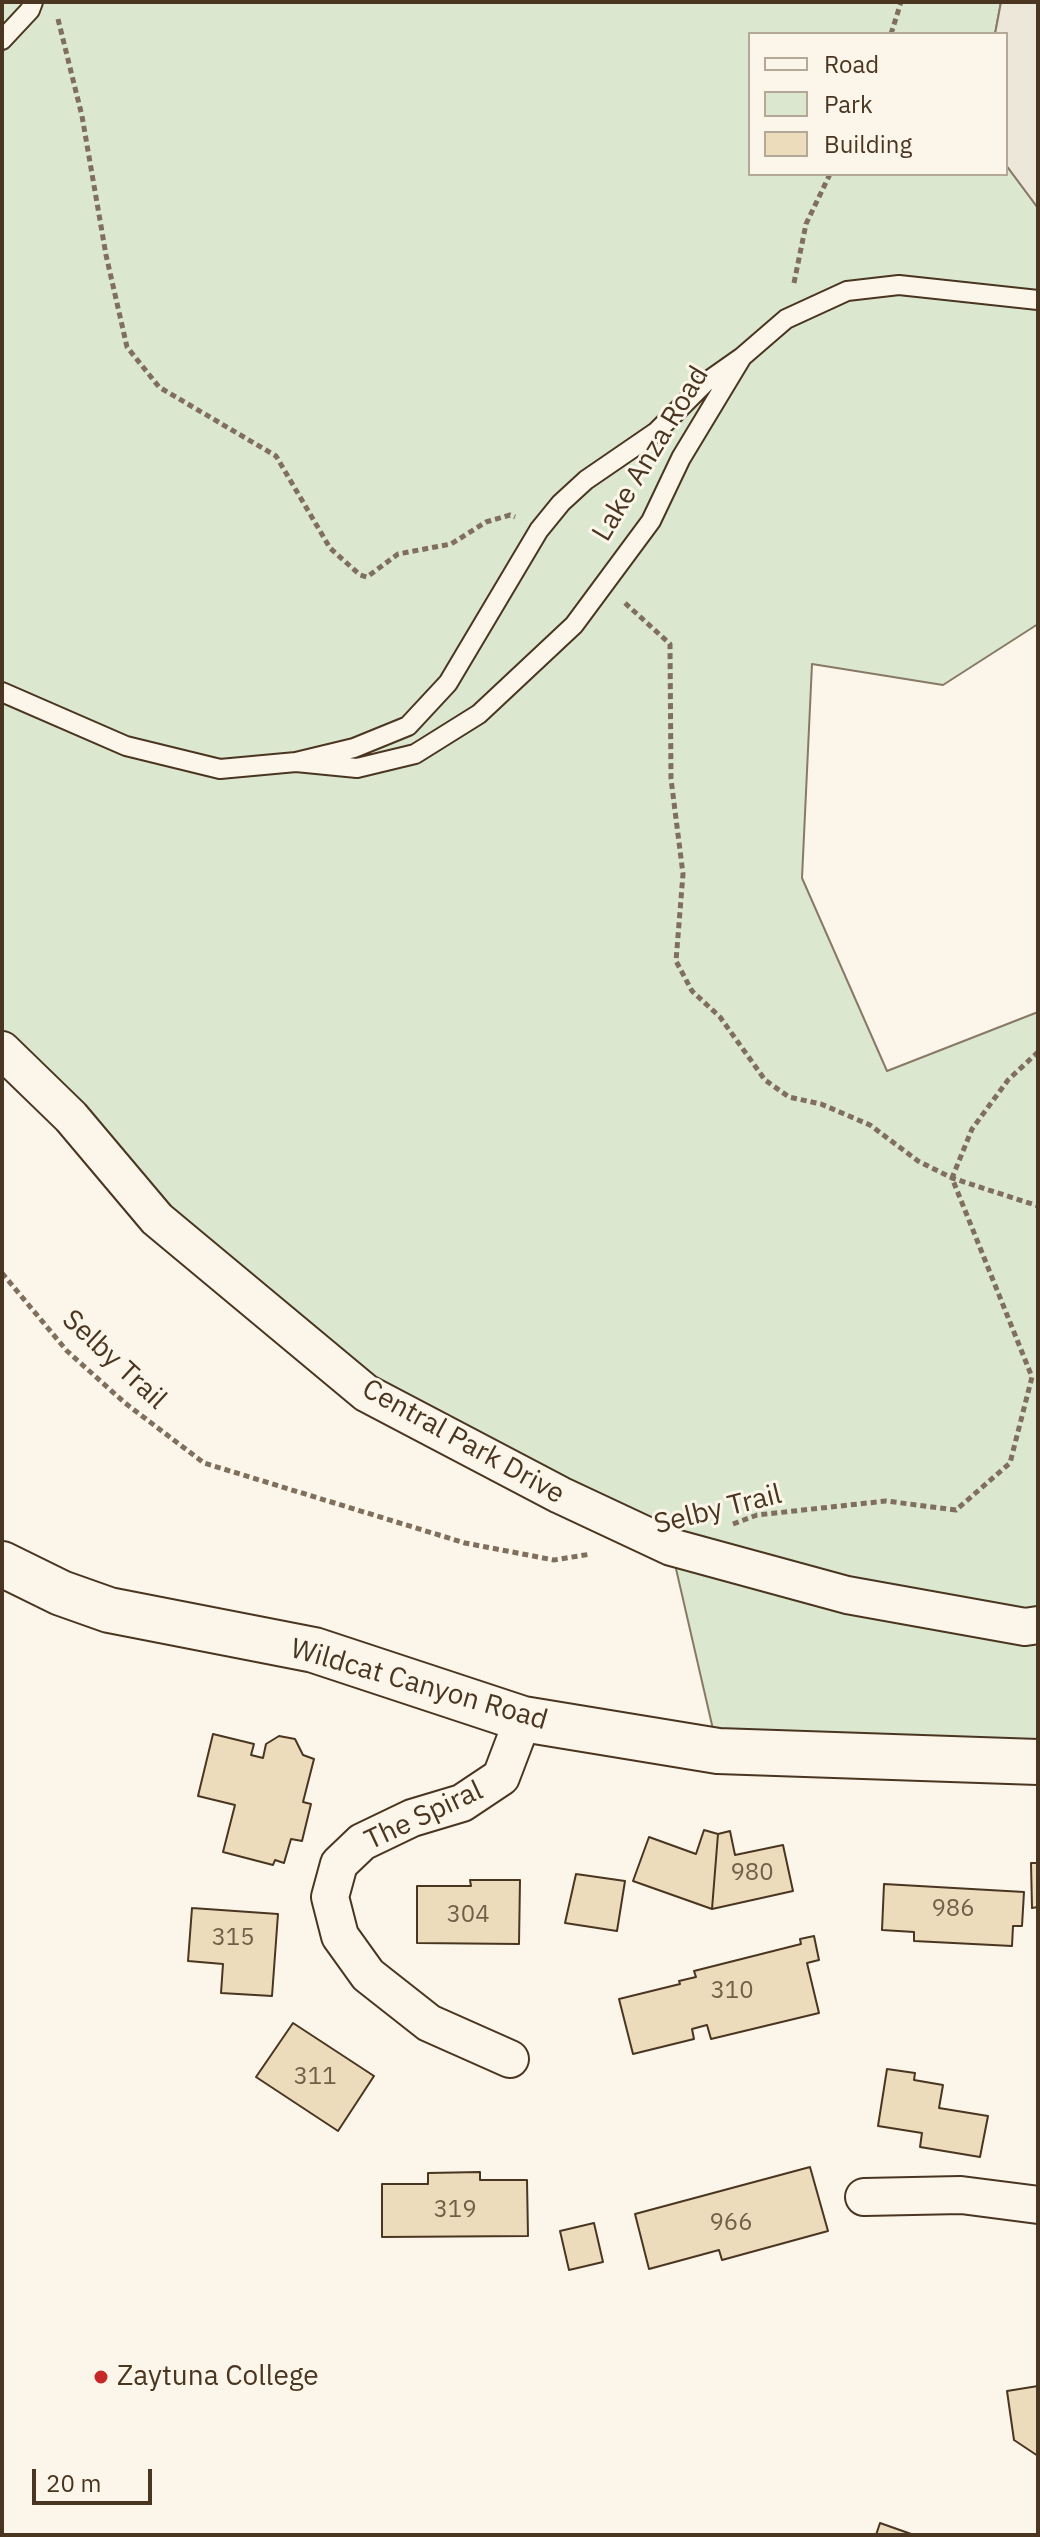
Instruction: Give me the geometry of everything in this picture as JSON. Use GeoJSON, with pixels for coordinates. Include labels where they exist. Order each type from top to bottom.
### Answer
{"type":"FeatureCollection","features":[{"type":"Feature","properties":{"kind":"street","name":"Central Park Drive"},"geometry":{"type":"LineString","coordinates":[[2,1050],[71,1117],[157,1219],[366,1393],[560,1495],[671,1547],[847,1595],[1025,1627],[1038,1625]]}},
{"type":"Feature","properties":{"kind":"street","name":"Wildcat Canyon Road"},"geometry":{"type":"LineString","coordinates":[[2,1564],[61,1593],[109,1610],[314,1650],[523,1719],[718,1751],[1038,1762]]}},
{"type":"Feature","properties":{"kind":"street","name":"The Spiral"},"geometry":{"type":"LineString","coordinates":[[510,2059],[429,2023],[368,1975],[340,1936],[330,1897],[339,1864],[362,1842],[412,1818],[462,1803],[501,1777],[523,1719]]}},
{"type":"Feature","properties":{"kind":"street"},"geometry":{"type":"LineString","coordinates":[[864,2197],[961,2195],[1038,2205]]}},
{"type":"Feature","properties":{"kind":"lane"},"geometry":{"type":"LineString","coordinates":[[2,40],[30,10],[33,2]]}},
{"type":"Feature","properties":{"kind":"lane","name":"Lake Anza Road"},"geometry":{"type":"LineString","coordinates":[[2,692],[126,746],[220,769],[296,762],[354,748],[408,726],[448,683],[539,530],[561,503],[586,480],[656,432],[705,383],[742,357],[786,319],[847,291],[899,285],[1038,300]]}},
{"type":"Feature","properties":{"kind":"lane","name":"Lake Anza Road"},"geometry":{"type":"LineString","coordinates":[[296,762],[357,768],[415,754],[479,714],[574,625],[651,521],[681,458],[742,357]]}},
{"type":"Feature","properties":{"kind":"path"},"geometry":{"type":"LineString","coordinates":[[892,32],[901,2]]}},
{"type":"Feature","properties":{"kind":"path"},"geometry":{"type":"LineString","coordinates":[[58,16],[82,116],[106,255],[127,347],[159,387],[276,456],[330,548],[360,575],[367,577],[398,554],[451,544],[486,522],[510,515],[539,530]]}},
{"type":"Feature","properties":{"kind":"path"},"geometry":{"type":"LineString","coordinates":[[786,319],[806,224],[829,176]]}},
{"type":"Feature","properties":{"kind":"path"},"geometry":{"type":"LineString","coordinates":[[604,583],[670,644],[671,779],[683,874],[676,961],[692,991],[720,1017],[765,1080],[789,1097],[821,1104],[870,1125],[918,1161],[952,1178],[1038,1206]]}},
{"type":"Feature","properties":{"kind":"path"},"geometry":{"type":"LineString","coordinates":[[952,1178],[972,1129],[1008,1080],[1038,1052]]}},
{"type":"Feature","properties":{"kind":"path","name":"Selby Trail"},"geometry":{"type":"LineString","coordinates":[[671,1547],[757,1515],[886,1501],[956,1510],[1010,1463],[1032,1377],[952,1178]]}},
{"type":"Feature","properties":{"kind":"path","name":"Selby Trail"},"geometry":{"type":"LineString","coordinates":[[2,1273],[67,1351],[125,1403],[204,1463],[465,1543],[554,1560],[599,1553]]}},
{"type":"Feature","properties":{"kind":"green space"},"geometry":{"type":"Polygon","coordinates":[[[2,2],[1001,2],[995,32],[748,32],[748,176],[1008,176],[1008,168],[1038,208],[1038,624],[943,685],[812,664],[802,878],[887,1071],[1038,1012],[1038,1762],[718,1751],[671,1547],[366,1393],[2,1050],[2,2]]]}},
{"type":"Feature","properties":{"kind":"shaded area"},"geometry":{"type":"Polygon","coordinates":[[[1001,2],[1038,2],[1038,208],[1008,168],[1008,32],[995,32],[1001,2]]]}},
{"type":"Feature","properties":{"kind":"building"},"geometry":{"type":"Polygon","coordinates":[[[213,1734],[254,1744],[251,1755],[263,1758],[266,1744],[279,1736],[295,1739],[303,1755],[314,1759],[303,1802],[311,1804],[302,1841],[291,1839],[284,1863],[275,1860],[273,1865],[223,1852],[235,1805],[198,1796],[213,1734]]]}},
{"type":"Feature","properties":{"kind":"building"},"geometry":{"type":"Polygon","coordinates":[[[704,1830],[718,1834],[712,1909],[633,1881],[649,1837],[696,1854],[704,1830]]]}},
{"type":"Feature","properties":{"kind":"building"},"geometry":{"type":"Polygon","coordinates":[[[730,1831],[735,1855],[783,1845],[793,1891],[712,1909],[718,1834],[730,1831]]]}},
{"type":"Feature","properties":{"kind":"building"},"geometry":{"type":"Polygon","coordinates":[[[1031,1863],[1038,1863],[1038,1907],[1032,1908],[1031,1863]]]}},
{"type":"Feature","properties":{"kind":"building"},"geometry":{"type":"Polygon","coordinates":[[[576,1874],[625,1881],[617,1931],[565,1923],[576,1874]]]}},
{"type":"Feature","properties":{"kind":"building"},"geometry":{"type":"Polygon","coordinates":[[[470,1880],[520,1880],[519,1944],[417,1943],[417,1886],[471,1886],[470,1880]]]}},
{"type":"Feature","properties":{"kind":"building"},"geometry":{"type":"Polygon","coordinates":[[[884,1884],[1024,1892],[1022,1926],[1013,1926],[1012,1946],[914,1941],[914,1932],[882,1930],[884,1884]]]}},
{"type":"Feature","properties":{"kind":"building"},"geometry":{"type":"Polygon","coordinates":[[[192,1908],[278,1914],[272,1996],[221,1993],[223,1964],[188,1961],[192,1908]]]}},
{"type":"Feature","properties":{"kind":"building"},"geometry":{"type":"Polygon","coordinates":[[[814,1936],[819,1960],[807,1963],[819,2013],[711,2039],[707,2025],[692,2029],[694,2039],[633,2054],[619,1999],[680,1984],[679,1981],[696,1977],[694,1971],[801,1944],[800,1939],[814,1936]]]}},
{"type":"Feature","properties":{"kind":"building"},"geometry":{"type":"Polygon","coordinates":[[[293,2023],[374,2076],[338,2131],[256,2077],[293,2023]]]}},
{"type":"Feature","properties":{"kind":"building"},"geometry":{"type":"Polygon","coordinates":[[[887,2069],[915,2073],[914,2080],[943,2085],[939,2108],[988,2116],[980,2157],[920,2147],[922,2133],[878,2126],[887,2069]]]}},
{"type":"Feature","properties":{"kind":"building"},"geometry":{"type":"Polygon","coordinates":[[[810,2167],[828,2231],[722,2260],[719,2250],[649,2269],[635,2214],[810,2167]]]}},
{"type":"Feature","properties":{"kind":"building"},"geometry":{"type":"Polygon","coordinates":[[[480,2172],[480,2180],[527,2180],[528,2236],[382,2237],[382,2184],[428,2184],[428,2173],[480,2172]]]}},
{"type":"Feature","properties":{"kind":"building"},"geometry":{"type":"Polygon","coordinates":[[[594,2223],[603,2262],[569,2270],[560,2231],[594,2223]]]}},
{"type":"Feature","properties":{"kind":"building"},"geometry":{"type":"Polygon","coordinates":[[[1038,2386],[1038,2456],[1014,2440],[1007,2391],[1038,2386]]]}},
{"type":"Feature","properties":{"kind":"building"},"geometry":{"type":"Polygon","coordinates":[[[880,2523],[914,2535],[876,2535],[880,2523]]]}},
{"type":"Feature","properties":{"kind":"place","name":"Zaytuna College"},"geometry":{"type":"Point","coordinates":[101,2377]}}]}
